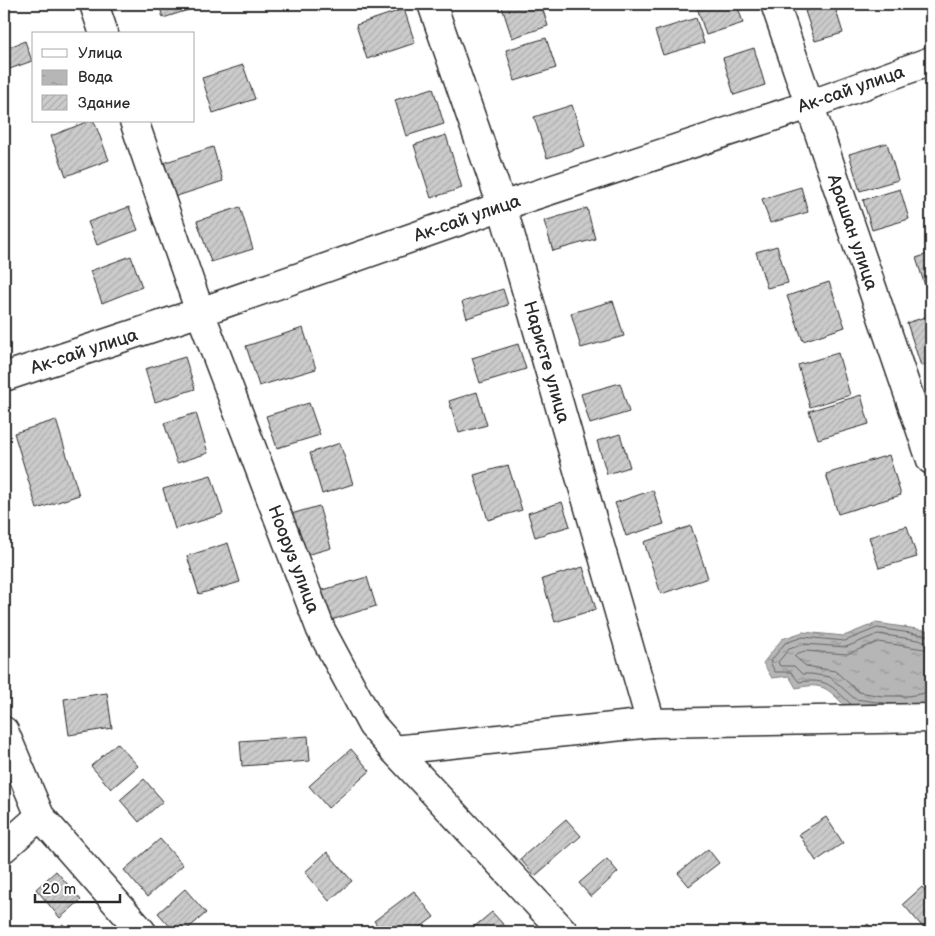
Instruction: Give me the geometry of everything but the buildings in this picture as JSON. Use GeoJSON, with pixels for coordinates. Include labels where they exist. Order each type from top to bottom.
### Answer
{"type":"FeatureCollection","features":[{"type":"Feature","properties":{"kind":"street"},"geometry":{"type":"LineString","coordinates":[[94,4],[103,32]]}},
{"type":"Feature","properties":{"kind":"street","name":"Наристе улица"},"geometry":{"type":"LineString","coordinates":[[432,4],[502,206],[651,723]]}},
{"type":"Feature","properties":{"kind":"street","name":"Арашан улица"},"geometry":{"type":"LineString","coordinates":[[775,4],[931,460]]}},
{"type":"Feature","properties":{"kind":"street","name":"Ак-сай улица"},"geometry":{"type":"LineString","coordinates":[[4,377],[200,312],[502,206],[809,105],[931,61]]}},
{"type":"Feature","properties":{"kind":"street","name":"Нооруз улица"},"geometry":{"type":"LineString","coordinates":[[134,122],[200,312],[321,630],[372,725],[564,932]]}},
{"type":"Feature","properties":{"kind":"street"},"geometry":{"type":"LineString","coordinates":[[394,750],[651,723],[931,718]]}},
{"type":"Feature","properties":{"kind":"street"},"geometry":{"type":"LineString","coordinates":[[4,731],[40,816],[142,932]]}},
{"type":"Feature","properties":{"kind":"street"},"geometry":{"type":"LineString","coordinates":[[4,848],[40,816]]}},
{"type":"Feature","properties":{"kind":"water"},"geometry":{"type":"Polygon","coordinates":[[[876,623],[931,631],[931,711],[849,710],[826,689],[814,686],[796,688],[789,676],[772,678],[763,663],[782,639],[803,632],[844,636],[876,623]]]}}]}
